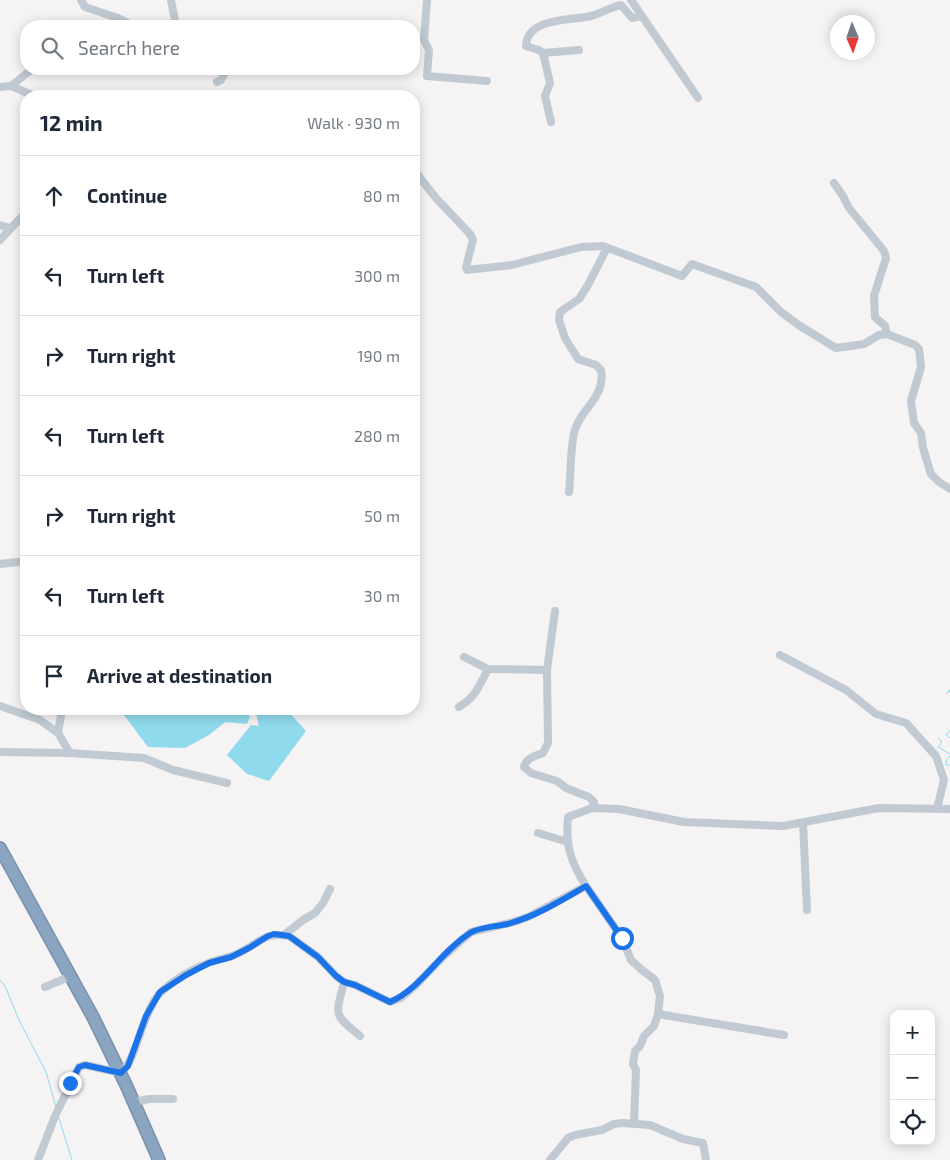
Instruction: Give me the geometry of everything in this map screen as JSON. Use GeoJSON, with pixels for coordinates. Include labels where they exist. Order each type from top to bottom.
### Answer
{"type":"FeatureCollection","features":[{"type":"Feature","properties":{"kind":"highway"},"geometry":{"type":"LineString","coordinates":[[0,848],[40,924],[71,976],[121,1073],[159,1160]]}},
{"type":"Feature","properties":{"kind":"street"},"geometry":{"type":"LineString","coordinates":[[81,0],[85,6],[122,20]]}},
{"type":"Feature","properties":{"kind":"street"},"geometry":{"type":"LineString","coordinates":[[171,0],[175,20]]}},
{"type":"Feature","properties":{"kind":"street"},"geometry":{"type":"LineString","coordinates":[[427,0],[424,40],[429,50],[427,76],[487,81]]}},
{"type":"Feature","properties":{"kind":"street"},"geometry":{"type":"LineString","coordinates":[[631,0],[698,98]]}},
{"type":"Feature","properties":{"kind":"street"},"geometry":{"type":"LineString","coordinates":[[551,122],[545,96],[550,83],[543,54],[539,50],[526,46],[526,39],[530,32],[551,22],[590,16],[621,5],[632,18],[642,16]]}},
{"type":"Feature","properties":{"kind":"street"},"geometry":{"type":"LineString","coordinates":[[543,54],[579,50]]}},
{"type":"Feature","properties":{"kind":"street"},"geometry":{"type":"LineString","coordinates":[[11,86],[25,75]]}},
{"type":"Feature","properties":{"kind":"street"},"geometry":{"type":"LineString","coordinates":[[217,82],[224,75]]}},
{"type":"Feature","properties":{"kind":"street"},"geometry":{"type":"LineString","coordinates":[[0,87],[11,86],[22,90]]}},
{"type":"Feature","properties":{"kind":"street"},"geometry":{"type":"LineString","coordinates":[[420,178],[436,198],[470,234],[473,240],[466,267],[467,270],[512,265],[581,247],[603,246],[682,276],[692,264],[756,286],[781,312],[836,348],[864,344],[879,335],[888,334],[915,346],[919,349],[921,367],[911,401],[914,423],[921,432],[923,448],[931,474],[938,482],[950,489]]}},
{"type":"Feature","properties":{"kind":"street"},"geometry":{"type":"LineString","coordinates":[[834,183],[843,196],[848,208],[884,250],[885,264],[880,275],[874,304],[875,317],[885,326],[888,334]]}},
{"type":"Feature","properties":{"kind":"street"},"geometry":{"type":"LineString","coordinates":[[0,240],[20,218]]}},
{"type":"Feature","properties":{"kind":"street"},"geometry":{"type":"LineString","coordinates":[[0,225],[10,228]]}},
{"type":"Feature","properties":{"kind":"street"},"geometry":{"type":"LineString","coordinates":[[569,492],[574,433],[580,417],[593,401],[602,385],[602,375],[601,370],[596,365],[578,359],[565,338],[559,320],[560,312],[579,299],[595,274],[607,248]]}},
{"type":"Feature","properties":{"kind":"street"},"geometry":{"type":"LineString","coordinates":[[0,564],[20,562]]}},
{"type":"Feature","properties":{"kind":"street"},"geometry":{"type":"LineString","coordinates":[[554,611],[547,670],[548,743],[543,753],[531,757],[525,762],[524,767],[531,773],[558,781],[566,788],[589,797],[594,802],[592,808]]}},
{"type":"Feature","properties":{"kind":"street"},"geometry":{"type":"LineString","coordinates":[[780,655],[846,690],[876,714],[906,723],[936,756],[944,780],[937,808]]}},
{"type":"Feature","properties":{"kind":"street"},"geometry":{"type":"LineString","coordinates":[[464,657],[488,669],[547,670]]}},
{"type":"Feature","properties":{"kind":"street"},"geometry":{"type":"LineString","coordinates":[[460,707],[475,695],[488,669]]}},
{"type":"Feature","properties":{"kind":"street"},"geometry":{"type":"LineString","coordinates":[[0,706],[20,713]]}},
{"type":"Feature","properties":{"kind":"street"},"geometry":{"type":"LineString","coordinates":[[26,715],[40,720],[58,733],[70,753]]}},
{"type":"Feature","properties":{"kind":"street"},"geometry":{"type":"LineString","coordinates":[[58,733],[61,715]]}},
{"type":"Feature","properties":{"kind":"street"},"geometry":{"type":"LineString","coordinates":[[0,752],[70,753],[144,758],[173,770],[227,784]]}},
{"type":"Feature","properties":{"kind":"street"},"geometry":{"type":"LineString","coordinates":[[634,1123],[636,1070],[633,1064],[635,1051],[640,1046],[644,1036],[654,1026],[658,1014],[660,996],[655,980],[632,960],[622,938],[586,886],[575,866],[566,835],[568,817],[592,808],[619,809],[684,822],[783,826],[878,808],[950,809]]}},
{"type":"Feature","properties":{"kind":"street"},"geometry":{"type":"LineString","coordinates":[[803,823],[807,910]]}},
{"type":"Feature","properties":{"kind":"street"},"geometry":{"type":"LineString","coordinates":[[538,833],[568,842]]}},
{"type":"Feature","properties":{"kind":"street"},"geometry":{"type":"LineString","coordinates":[[38,1160],[55,1116],[79,1067],[85,1065],[121,1073],[128,1066],[146,1016],[160,992],[209,963],[237,954],[268,936],[289,936],[318,957],[344,982],[355,985],[390,1002],[401,998],[415,986],[471,932],[528,917],[586,886]]}},
{"type":"Feature","properties":{"kind":"street"},"geometry":{"type":"LineString","coordinates":[[284,935],[315,913],[330,889]]}},
{"type":"Feature","properties":{"kind":"street"},"geometry":{"type":"LineString","coordinates":[[45,987],[71,976]]}},
{"type":"Feature","properties":{"kind":"street"},"geometry":{"type":"LineString","coordinates":[[344,982],[337,1013],[340,1019],[360,1036]]}},
{"type":"Feature","properties":{"kind":"street"},"geometry":{"type":"LineString","coordinates":[[658,1014],[784,1035]]}},
{"type":"Feature","properties":{"kind":"street"},"geometry":{"type":"LineString","coordinates":[[134,1102],[148,1099],[173,1099]]}},
{"type":"Feature","properties":{"kind":"street"},"geometry":{"type":"LineString","coordinates":[[550,1160],[568,1138],[602,1130],[614,1124],[634,1123],[650,1125],[683,1139],[703,1143],[706,1160]]}},
{"type":"Feature","properties":{"kind":"water"},"geometry":{"type":"Polygon","coordinates":[[[124,715],[250,716],[247,724],[225,722],[209,735],[185,748],[148,747],[124,715]]]}},
{"type":"Feature","properties":{"kind":"water"},"geometry":{"type":"Polygon","coordinates":[[[256,715],[291,715],[306,731],[269,781],[247,774],[227,755],[251,725],[259,726],[256,715]]]}},
{"type":"Feature","properties":{"kind":"waterway"},"geometry":{"type":"LineString","coordinates":[[947,694],[949,690],[950,693]]}},
{"type":"Feature","properties":{"kind":"waterway"},"geometry":{"type":"LineString","coordinates":[[950,730],[946,735],[950,738]]}},
{"type":"Feature","properties":{"kind":"waterway"},"geometry":{"type":"LineString","coordinates":[[938,738],[942,742],[938,747],[950,754]]}},
{"type":"Feature","properties":{"kind":"waterway"},"geometry":{"type":"LineString","coordinates":[[950,756],[947,759],[946,765],[950,765]]}},
{"type":"Feature","properties":{"kind":"waterway"},"geometry":{"type":"LineString","coordinates":[[0,980],[5,986],[19,1020],[46,1072],[56,1107]]}},
{"type":"Feature","properties":{"kind":"waterway"},"geometry":{"type":"LineString","coordinates":[[58,1115],[72,1160]]}},
{"type":"Feature","properties":{"kind":"route"},"geometry":{"type":"LineString","coordinates":[[70,1083],[79,1067],[85,1065],[121,1073],[128,1066],[146,1016],[160,992],[209,963],[231,957],[274,934],[289,936],[318,957],[344,982],[355,985],[390,1002],[401,998],[415,986],[471,932],[528,917],[586,886],[622,938]]}}]}
